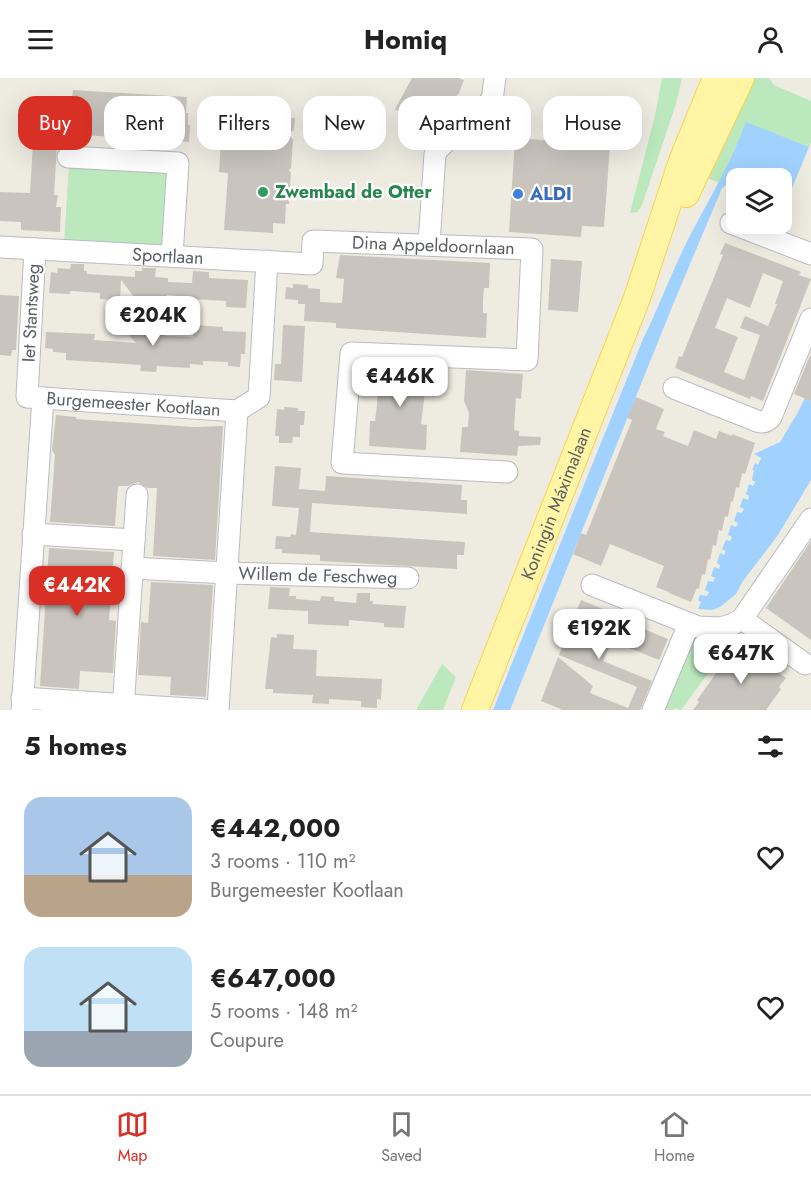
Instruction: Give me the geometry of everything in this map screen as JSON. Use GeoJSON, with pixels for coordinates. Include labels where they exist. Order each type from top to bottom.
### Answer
{"type":"FeatureCollection","features":[{"type":"Feature","properties":{"kind":"main road","name":"Koningin Máximalaan"},"geometry":{"type":"LineString","coordinates":[[475,710],[637,298],[682,162],[716,78]]}},
{"type":"Feature","properties":{"kind":"main road","name":"Koningin Máximalaan"},"geometry":{"type":"LineString","coordinates":[[637,298],[741,78]]}},
{"type":"Feature","properties":{"kind":"street"},"geometry":{"type":"LineString","coordinates":[[429,244],[435,154],[492,100],[495,78]]}},
{"type":"Feature","properties":{"kind":"street"},"geometry":{"type":"LineString","coordinates":[[68,157],[178,163],[172,256]]}},
{"type":"Feature","properties":{"kind":"street"},"geometry":{"type":"LineString","coordinates":[[759,234],[811,254]]}},
{"type":"Feature","properties":{"kind":"street","name":"Dina Appeldoornlaan"},"geometry":{"type":"LineString","coordinates":[[313,241],[532,249],[527,360],[351,353],[342,463],[507,472]]}},
{"type":"Feature","properties":{"kind":"street","name":"Sportlaan"},"geometry":{"type":"LineString","coordinates":[[0,247],[312,264],[313,241]]}},
{"type":"Feature","properties":{"kind":"street","name":"Iet Stantsweg"},"geometry":{"type":"LineString","coordinates":[[35,249],[27,397],[43,398]]}},
{"type":"Feature","properties":{"kind":"street"},"geometry":{"type":"LineString","coordinates":[[237,411],[259,397],[267,261]]}},
{"type":"Feature","properties":{"kind":"street"},"geometry":{"type":"LineString","coordinates":[[674,388],[757,421],[768,420],[811,319]]}},
{"type":"Feature","properties":{"kind":"street","name":"Burgemeester Kootlaan"},"geometry":{"type":"LineString","coordinates":[[22,704],[43,398],[237,411],[218,710]]}},
{"type":"Feature","properties":{"kind":"street"},"geometry":{"type":"LineString","coordinates":[[123,707],[137,495]]}},
{"type":"Feature","properties":{"kind":"street"},"geometry":{"type":"LineString","coordinates":[[592,585],[688,624],[706,628],[731,625],[742,618],[811,519]]}},
{"type":"Feature","properties":{"kind":"street"},"geometry":{"type":"LineString","coordinates":[[33,534],[134,540]]}},
{"type":"Feature","properties":{"kind":"street","name":"Willem de Feschweg"},"geometry":{"type":"LineString","coordinates":[[132,568],[408,578]]}},
{"type":"Feature","properties":{"kind":"street"},"geometry":{"type":"LineString","coordinates":[[742,618],[805,664]]}},
{"type":"Feature","properties":{"kind":"street"},"geometry":{"type":"LineString","coordinates":[[652,710],[688,624]]}},
{"type":"Feature","properties":{"kind":"street"},"geometry":{"type":"LineString","coordinates":[[22,704],[205,710]]}},
{"type":"Feature","properties":{"kind":"green space"},"geometry":{"type":"Polygon","coordinates":[[[662,78],[682,78],[676,104],[642,205],[638,212],[630,213],[655,115],[662,78]]]}},
{"type":"Feature","properties":{"kind":"green space"},"geometry":{"type":"Polygon","coordinates":[[[754,78],[769,78],[774,85],[811,101],[809,147],[746,123],[735,153],[720,183],[704,177],[754,78]]]}},
{"type":"Feature","properties":{"kind":"green space"},"geometry":{"type":"Polygon","coordinates":[[[69,164],[169,170],[163,250],[64,244],[69,164]]]}},
{"type":"Feature","properties":{"kind":"green space"},"geometry":{"type":"Polygon","coordinates":[[[698,632],[727,632],[734,638],[681,710],[675,708],[660,710],[689,640],[698,632]]]}},
{"type":"Feature","properties":{"kind":"green space"},"geometry":{"type":"Polygon","coordinates":[[[442,664],[456,677],[443,710],[416,710],[442,664]]]}},
{"type":"Feature","properties":{"kind":"water"},"geometry":{"type":"Polygon","coordinates":[[[746,122],[809,147],[792,188],[792,168],[726,168],[726,186],[722,188],[672,307],[510,710],[493,710],[643,339],[680,257],[746,122]]]}},
{"type":"Feature","properties":{"kind":"water"},"geometry":{"type":"Polygon","coordinates":[[[805,398],[811,401],[811,480],[778,535],[743,581],[736,594],[720,607],[712,610],[698,609],[701,602],[698,600],[700,595],[707,596],[709,592],[705,590],[708,581],[713,582],[715,578],[711,576],[714,567],[719,569],[720,565],[717,563],[720,553],[724,555],[726,551],[722,549],[726,540],[730,541],[732,537],[728,535],[731,525],[736,527],[738,523],[734,521],[737,512],[742,513],[744,509],[740,507],[743,498],[748,500],[749,496],[746,494],[749,484],[753,486],[755,482],[752,480],[754,470],[752,470],[761,458],[754,454],[780,442],[805,398]]]}},
{"type":"Feature","properties":{"kind":"building"},"geometry":{"type":"Polygon","coordinates":[[[412,78],[464,80],[456,96],[402,96],[412,78]]]}},
{"type":"Feature","properties":{"kind":"building"},"geometry":{"type":"Polygon","coordinates":[[[73,90],[171,96],[104,96],[104,136],[92,136],[92,96],[72,96],[73,90]]]}},
{"type":"Feature","properties":{"kind":"building"},"geometry":{"type":"Polygon","coordinates":[[[185,97],[187,97],[188,125],[190,125],[189,142],[185,142],[185,97]]]}},
{"type":"Feature","properties":{"kind":"building"},"geometry":{"type":"Polygon","coordinates":[[[291,118],[295,118],[294,130],[291,132],[291,118]]]}},
{"type":"Feature","properties":{"kind":"building"},"geometry":{"type":"Polygon","coordinates":[[[291,138],[293,140],[289,170],[291,173],[289,204],[286,204],[285,224],[273,223],[273,233],[224,230],[228,173],[219,172],[220,150],[291,150],[291,138]]]}},
{"type":"Feature","properties":{"kind":"building"},"geometry":{"type":"Polygon","coordinates":[[[531,139],[543,140],[543,150],[610,150],[604,227],[582,226],[581,237],[509,232],[514,150],[531,150],[531,139]]]}},
{"type":"Feature","properties":{"kind":"building"},"geometry":{"type":"Polygon","coordinates":[[[33,150],[57,150],[54,195],[58,195],[56,207],[61,207],[60,232],[21,230],[21,222],[0,221],[0,192],[30,193],[33,150]]]}},
{"type":"Feature","properties":{"kind":"building"},"geometry":{"type":"Polygon","coordinates":[[[725,243],[801,272],[799,275],[811,279],[763,401],[751,396],[750,399],[675,368],[679,356],[682,357],[723,255],[720,254],[725,243]],[[763,273],[750,308],[727,298],[715,328],[738,337],[724,372],[744,380],[760,335],[740,328],[745,316],[768,326],[783,281],[763,273]]]}},
{"type":"Feature","properties":{"kind":"building"},"geometry":{"type":"Polygon","coordinates":[[[340,255],[490,263],[489,288],[484,288],[483,300],[483,313],[487,313],[486,338],[336,328],[336,323],[304,321],[305,304],[298,304],[298,300],[285,299],[286,287],[293,288],[293,284],[308,285],[308,288],[320,289],[320,302],[342,303],[344,279],[336,278],[340,255]]]}},
{"type":"Feature","properties":{"kind":"building"},"geometry":{"type":"Polygon","coordinates":[[[551,259],[582,261],[578,312],[548,310],[551,259]]]}},
{"type":"Feature","properties":{"kind":"building"},"geometry":{"type":"Polygon","coordinates":[[[71,264],[84,264],[84,271],[87,271],[87,274],[135,277],[135,271],[142,271],[142,268],[156,268],[155,277],[168,278],[168,282],[192,283],[193,271],[209,272],[209,278],[248,280],[246,308],[226,307],[226,301],[191,299],[191,297],[167,295],[166,302],[135,298],[121,280],[120,300],[100,299],[100,293],[70,291],[70,294],[49,293],[51,272],[57,273],[58,268],[70,269],[71,264]]]}},
{"type":"Feature","properties":{"kind":"building"},"geometry":{"type":"Polygon","coordinates":[[[0,295],[19,296],[16,350],[12,350],[11,356],[0,355],[0,295]]]}},
{"type":"Feature","properties":{"kind":"building"},"geometry":{"type":"Polygon","coordinates":[[[114,318],[143,320],[143,331],[161,324],[166,336],[193,337],[193,325],[223,327],[223,331],[246,332],[245,354],[241,354],[240,367],[228,366],[228,362],[203,361],[203,365],[190,364],[190,368],[157,366],[156,372],[140,371],[141,365],[66,360],[66,353],[53,352],[53,349],[45,348],[46,332],[95,334],[94,340],[136,343],[114,318]]]}},
{"type":"Feature","properties":{"kind":"building"},"geometry":{"type":"Polygon","coordinates":[[[283,325],[305,326],[302,382],[274,380],[275,364],[281,364],[283,325]]]}},
{"type":"Feature","properties":{"kind":"building"},"geometry":{"type":"Polygon","coordinates":[[[811,353],[811,401],[794,394],[811,353]]]}},
{"type":"Feature","properties":{"kind":"building"},"geometry":{"type":"Polygon","coordinates":[[[374,367],[431,369],[429,393],[425,392],[421,424],[427,425],[426,450],[369,446],[370,421],[375,421],[377,405],[378,389],[373,389],[374,367]]]}},
{"type":"Feature","properties":{"kind":"building"},"geometry":{"type":"Polygon","coordinates":[[[466,370],[523,374],[521,399],[516,398],[514,430],[519,431],[519,436],[541,437],[540,445],[518,446],[517,456],[460,452],[462,427],[468,427],[469,413],[464,401],[466,370]]]}},
{"type":"Feature","properties":{"kind":"building"},"geometry":{"type":"Polygon","coordinates":[[[636,397],[664,409],[656,429],[665,432],[663,436],[688,446],[694,430],[716,439],[719,431],[755,443],[745,474],[742,473],[739,488],[736,487],[728,517],[725,516],[722,531],[719,530],[716,546],[713,545],[705,575],[702,574],[699,589],[697,588],[691,602],[656,587],[664,566],[610,544],[601,566],[573,554],[581,533],[586,535],[632,420],[627,418],[636,397]]]}},
{"type":"Feature","properties":{"kind":"building"},"geometry":{"type":"Polygon","coordinates":[[[284,407],[305,411],[304,425],[300,425],[300,437],[293,437],[292,443],[279,443],[279,436],[275,436],[277,409],[284,410],[284,407]]]}},
{"type":"Feature","properties":{"kind":"building"},"geometry":{"type":"Polygon","coordinates":[[[56,415],[76,417],[76,419],[194,427],[223,426],[215,560],[153,556],[157,488],[147,488],[138,482],[128,486],[118,486],[115,526],[50,522],[55,455],[52,450],[56,415]]]}},
{"type":"Feature","properties":{"kind":"building"},"geometry":{"type":"Polygon","coordinates":[[[275,466],[301,468],[299,489],[325,491],[326,476],[462,485],[461,500],[467,500],[467,514],[312,503],[310,532],[465,542],[464,555],[457,555],[457,569],[320,561],[320,555],[282,553],[282,549],[275,549],[276,536],[296,535],[299,508],[272,506],[275,466]]]}},
{"type":"Feature","properties":{"kind":"building"},"geometry":{"type":"Polygon","coordinates":[[[811,541],[811,640],[766,608],[811,541]]]}},
{"type":"Feature","properties":{"kind":"building"},"geometry":{"type":"Polygon","coordinates":[[[49,548],[114,552],[109,620],[116,621],[113,673],[80,671],[79,689],[40,686],[49,548]]]}},
{"type":"Feature","properties":{"kind":"building"},"geometry":{"type":"Polygon","coordinates":[[[151,582],[213,585],[206,697],[170,695],[171,677],[138,675],[141,622],[148,623],[151,582]]]}},
{"type":"Feature","properties":{"kind":"building"},"geometry":{"type":"Polygon","coordinates":[[[270,587],[290,588],[289,596],[296,596],[296,599],[320,601],[321,596],[334,597],[334,601],[356,603],[357,593],[370,593],[370,601],[373,601],[373,604],[406,606],[404,628],[384,627],[384,623],[349,620],[349,626],[308,624],[308,611],[268,609],[270,587]]]}},
{"type":"Feature","properties":{"kind":"building"},"geometry":{"type":"Polygon","coordinates":[[[581,600],[668,639],[659,660],[612,641],[603,661],[652,681],[640,710],[563,710],[541,701],[558,657],[593,686],[590,693],[628,708],[637,687],[559,655],[581,600]]]}},
{"type":"Feature","properties":{"kind":"building"},"geometry":{"type":"Polygon","coordinates":[[[277,634],[294,635],[293,649],[317,650],[316,676],[382,679],[381,700],[377,699],[377,708],[361,707],[361,701],[329,699],[329,704],[312,703],[313,695],[273,693],[273,689],[265,689],[271,637],[277,638],[277,634]]]}},
{"type":"Feature","properties":{"kind":"building"},"geometry":{"type":"Polygon","coordinates":[[[740,645],[786,678],[766,710],[693,710],[699,702],[697,700],[731,652],[733,654],[740,645]]]}},
{"type":"Feature","properties":{"kind":"place","name":"Zwembad de Otter"},"geometry":{"type":"Point","coordinates":[263,192]}},
{"type":"Feature","properties":{"kind":"place","name":"ALDI"},"geometry":{"type":"Point","coordinates":[518,194]}}]}
